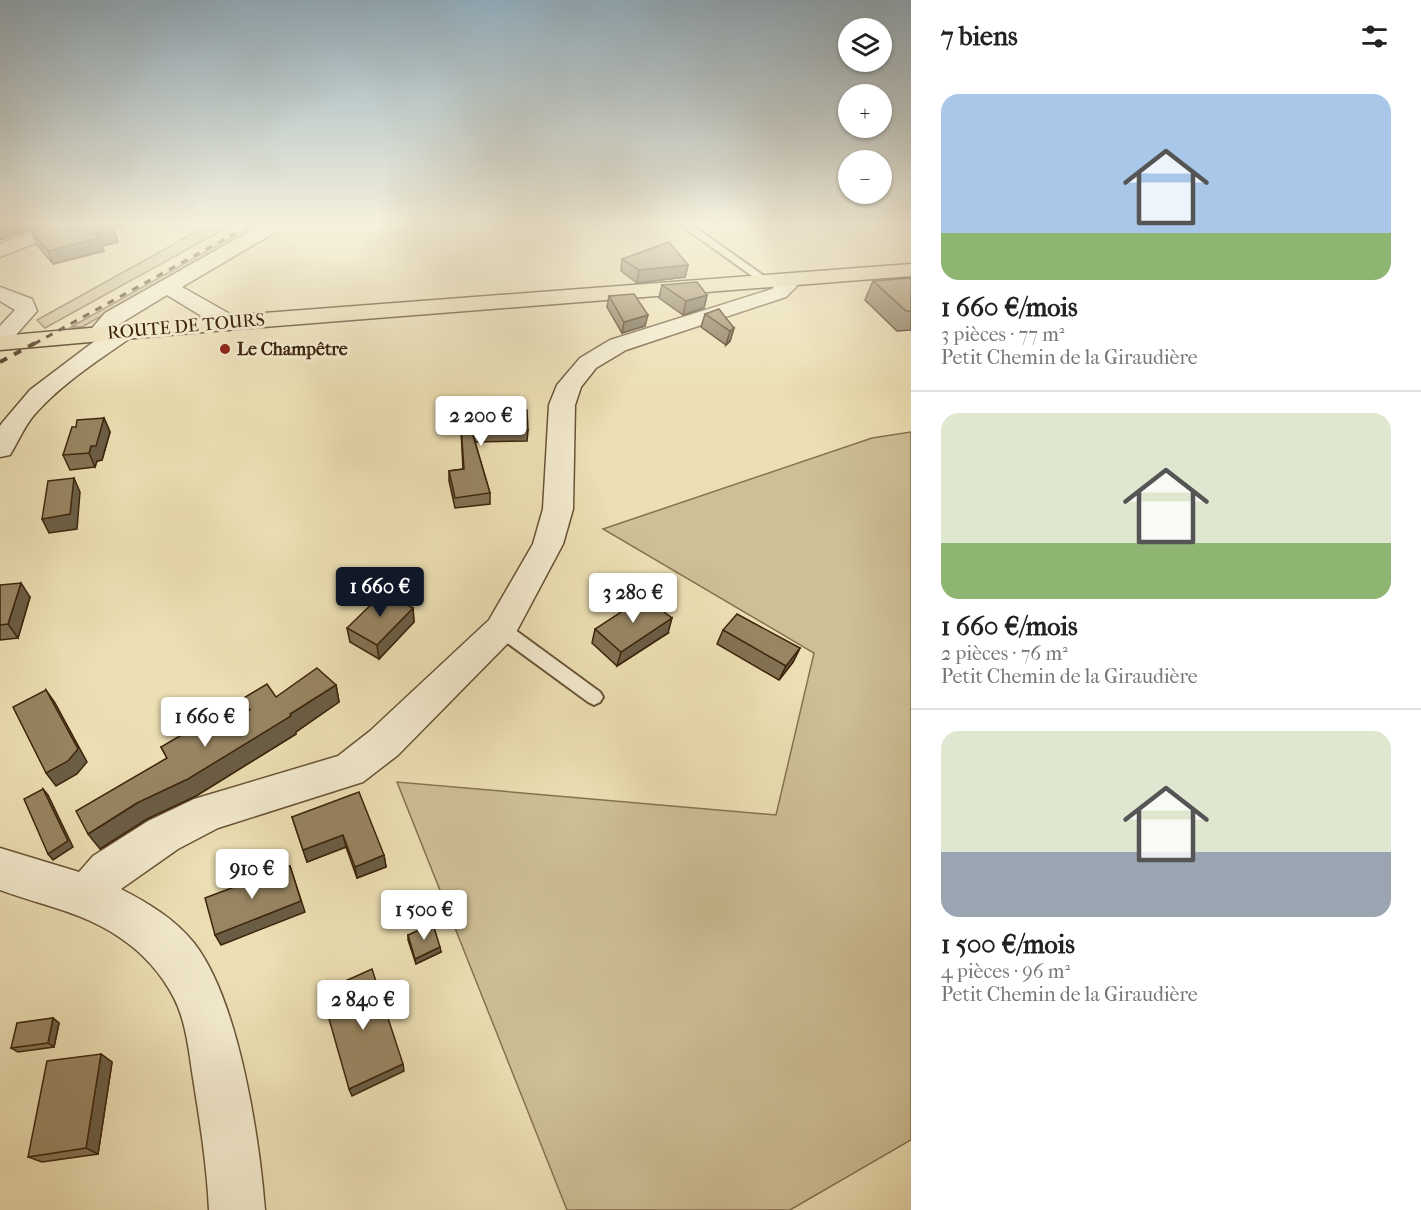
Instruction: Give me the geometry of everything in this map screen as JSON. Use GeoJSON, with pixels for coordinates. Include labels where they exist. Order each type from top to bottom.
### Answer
{"type":"FeatureCollection","features":[{"type":"Feature","properties":{"kind":"main road","name":"ROUTE DE TOURS"},"geometry":{"type":"LineString","coordinates":[[0,341],[783,279]]}},
{"type":"Feature","properties":{"kind":"street"},"geometry":{"type":"LineString","coordinates":[[98,334],[113,318],[178,279]]}},
{"type":"Feature","properties":{"kind":"street"},"geometry":{"type":"LineString","coordinates":[[87,896],[108,871],[163,835],[208,812],[349,770],[384,742],[501,629],[548,544],[558,509],[562,405],[569,385],[588,363],[618,345],[779,293],[788,286],[776,280]]}},
{"type":"Feature","properties":{"kind":"street"},"geometry":{"type":"LineString","coordinates":[[166,286],[229,323]]}},
{"type":"Feature","properties":{"kind":"street"},"geometry":{"type":"LineString","coordinates":[[0,293],[19,301],[26,307],[26,311],[0,341]]}},
{"type":"Feature","properties":{"kind":"street"},"geometry":{"type":"LineString","coordinates":[[0,449],[17,417],[42,392],[125,331]]}},
{"type":"Feature","properties":{"kind":"street"},"geometry":{"type":"LineString","coordinates":[[0,870],[87,896],[106,904],[159,940],[178,960],[204,1007],[212,1037],[228,1131],[237,1210]]}},
{"type":"Feature","properties":{"kind":"lane"},"geometry":{"type":"LineString","coordinates":[[501,629],[594,697]]}},
{"type":"Feature","properties":{"kind":"shaded area"},"geometry":{"type":"Polygon","coordinates":[[[110,279],[133,279],[45,328],[37,320],[110,279]]]}},
{"type":"Feature","properties":{"kind":"shaded area"},"geometry":{"type":"Polygon","coordinates":[[[156,279],[166,279],[82,327],[71,327],[156,279]]]}},
{"type":"Feature","properties":{"kind":"shaded area"},"geometry":{"type":"Polygon","coordinates":[[[911,432],[911,1140],[790,1210],[567,1210],[397,782],[776,815],[814,653],[603,529],[872,438],[911,432]]]}},
{"type":"Feature","properties":{"kind":"building"},"geometry":{"type":"Polygon","coordinates":[[[911,279],[911,311],[906,311],[873,281],[911,279]]]}},
{"type":"Feature","properties":{"kind":"building"},"geometry":{"type":"Polygon","coordinates":[[[697,282],[707,295],[686,301],[662,285],[697,282]]]}},
{"type":"Feature","properties":{"kind":"building"},"geometry":{"type":"Polygon","coordinates":[[[634,294],[648,315],[624,322],[609,296],[634,294]]]}},
{"type":"Feature","properties":{"kind":"building"},"geometry":{"type":"Polygon","coordinates":[[[719,309],[734,328],[730,331],[705,314],[719,309]]]}},
{"type":"Feature","properties":{"kind":"building"},"geometry":{"type":"Polygon","coordinates":[[[527,410],[528,430],[472,432],[490,493],[455,498],[449,471],[464,469],[460,411],[527,410]]]}},
{"type":"Feature","properties":{"kind":"building"},"geometry":{"type":"Polygon","coordinates":[[[104,418],[96,446],[91,446],[89,453],[63,455],[72,427],[76,427],[77,420],[104,418]]]}},
{"type":"Feature","properties":{"kind":"building"},"geometry":{"type":"Polygon","coordinates":[[[74,478],[70,514],[42,519],[48,481],[74,478]]]}},
{"type":"Feature","properties":{"kind":"building"},"geometry":{"type":"Polygon","coordinates":[[[21,583],[8,624],[0,625],[0,585],[21,583]]]}},
{"type":"Feature","properties":{"kind":"building"},"geometry":{"type":"Polygon","coordinates":[[[384,592],[413,608],[377,645],[347,628],[384,592]]]}},
{"type":"Feature","properties":{"kind":"building"},"geometry":{"type":"Polygon","coordinates":[[[644,597],[672,618],[621,652],[595,629],[644,597]]]}},
{"type":"Feature","properties":{"kind":"building"},"geometry":{"type":"Polygon","coordinates":[[[737,614],[800,648],[786,666],[723,630],[737,614]]]}},
{"type":"Feature","properties":{"kind":"building"},"geometry":{"type":"Polygon","coordinates":[[[317,668],[336,685],[290,714],[291,716],[188,779],[137,803],[88,834],[76,811],[167,758],[161,747],[195,727],[202,738],[250,710],[242,699],[267,684],[276,697],[317,668]]]}},
{"type":"Feature","properties":{"kind":"building"},"geometry":{"type":"Polygon","coordinates":[[[46,690],[78,749],[68,761],[46,773],[13,707],[46,690]]]}},
{"type":"Feature","properties":{"kind":"building"},"geometry":{"type":"Polygon","coordinates":[[[43,789],[68,841],[48,854],[24,799],[43,789]]]}},
{"type":"Feature","properties":{"kind":"building"},"geometry":{"type":"Polygon","coordinates":[[[359,792],[384,855],[355,867],[343,835],[303,850],[292,817],[359,792]]]}},
{"type":"Feature","properties":{"kind":"building"},"geometry":{"type":"Polygon","coordinates":[[[290,866],[301,901],[215,935],[205,898],[290,866]]]}},
{"type":"Feature","properties":{"kind":"building"},"geometry":{"type":"Polygon","coordinates":[[[433,924],[440,947],[415,959],[408,935],[433,924]]]}},
{"type":"Feature","properties":{"kind":"building"},"geometry":{"type":"Polygon","coordinates":[[[372,969],[403,1064],[349,1089],[329,1019],[339,1015],[332,987],[372,969]]]}},
{"type":"Feature","properties":{"kind":"building"},"geometry":{"type":"Polygon","coordinates":[[[53,1018],[48,1043],[11,1048],[17,1023],[53,1018]]]}},
{"type":"Feature","properties":{"kind":"building"},"geometry":{"type":"Polygon","coordinates":[[[101,1054],[86,1148],[28,1157],[47,1061],[101,1054]]]}},
{"type":"Feature","properties":{"kind":"railway"},"geometry":{"type":"LineString","coordinates":[[34,344],[151,279]]}},
{"type":"Feature","properties":{"kind":"railway"},"geometry":{"type":"LineString","coordinates":[[0,362],[37,342]]}},
{"type":"Feature","properties":{"kind":"place","name":"Le Champêtre"},"geometry":{"type":"Point","coordinates":[225,349]}}]}
